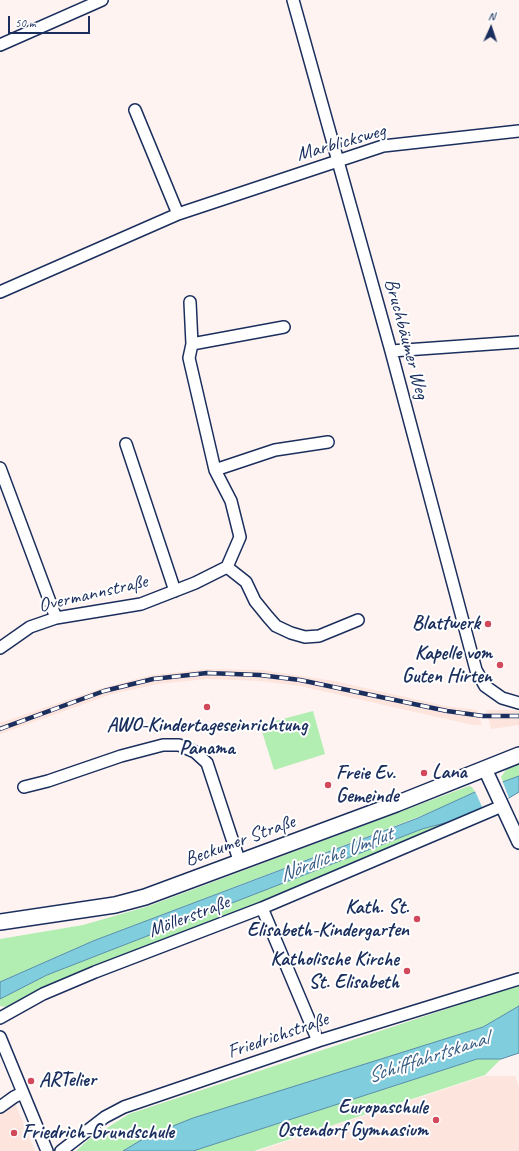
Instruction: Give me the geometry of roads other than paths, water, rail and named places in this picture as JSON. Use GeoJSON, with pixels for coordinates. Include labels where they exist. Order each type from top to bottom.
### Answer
{"type":"FeatureCollection","features":[{"type":"Feature","properties":{"kind":"main road","name":"Beckumer Straße"},"geometry":{"type":"LineString","coordinates":[[0,922],[122,903],[144,897],[240,863],[519,755]]}},
{"type":"Feature","properties":{"kind":"street"},"geometry":{"type":"LineString","coordinates":[[0,45],[99,0]]}},
{"type":"Feature","properties":{"kind":"street","name":"Bruchbäumer Weg"},"geometry":{"type":"LineString","coordinates":[[293,0],[391,351],[476,670],[485,686],[502,698],[519,703]]}},
{"type":"Feature","properties":{"kind":"street"},"geometry":{"type":"LineString","coordinates":[[135,110],[178,214]]}},
{"type":"Feature","properties":{"kind":"street","name":"Marblicksweg"},"geometry":{"type":"LineString","coordinates":[[0,292],[178,214],[383,146],[519,131]]}},
{"type":"Feature","properties":{"kind":"street"},"geometry":{"type":"LineString","coordinates":[[190,302],[192,344],[190,358],[215,470],[231,501],[240,537],[227,567],[246,582],[256,601],[276,626],[291,633],[305,637],[319,636],[358,620]]}},
{"type":"Feature","properties":{"kind":"street"},"geometry":{"type":"LineString","coordinates":[[192,344],[284,327]]}},
{"type":"Feature","properties":{"kind":"street"},"geometry":{"type":"LineString","coordinates":[[391,351],[519,342]]}},
{"type":"Feature","properties":{"kind":"street"},"geometry":{"type":"LineString","coordinates":[[215,470],[275,450],[328,442]]}},
{"type":"Feature","properties":{"kind":"street","name":"Overmannstraße"},"geometry":{"type":"LineString","coordinates":[[126,444],[175,591]]}},
{"type":"Feature","properties":{"kind":"street"},"geometry":{"type":"LineString","coordinates":[[1,475],[56,618]]}},
{"type":"Feature","properties":{"kind":"street","name":"Overmannstraße"},"geometry":{"type":"LineString","coordinates":[[0,648],[30,627],[56,618],[141,604],[175,591],[227,567]]}},
{"type":"Feature","properties":{"kind":"street"},"geometry":{"type":"LineString","coordinates":[[24,787],[48,781],[121,756],[163,745],[180,745],[195,752],[207,763],[240,863]]}},
{"type":"Feature","properties":{"kind":"street"},"geometry":{"type":"LineString","coordinates":[[485,769],[519,842]]}},
{"type":"Feature","properties":{"kind":"street","name":"Möllerstraße"},"geometry":{"type":"LineString","coordinates":[[0,1018],[43,994],[94,972],[262,908],[501,804]]}},
{"type":"Feature","properties":{"kind":"street"},"geometry":{"type":"LineString","coordinates":[[262,908],[318,1041]]}},
{"type":"Feature","properties":{"kind":"street","name":"Friedrichstraße"},"geometry":{"type":"LineString","coordinates":[[61,1151],[105,1117],[124,1107],[318,1041],[519,980]]}},
{"type":"Feature","properties":{"kind":"street"},"geometry":{"type":"LineString","coordinates":[[0,1037],[47,1151]]}},
{"type":"Feature","properties":{"kind":"street"},"geometry":{"type":"LineString","coordinates":[[0,1107],[22,1093]]}},
{"type":"Feature","properties":{"kind":"water","name":"Nördliche Umflut"},"geometry":{"type":"Polygon","coordinates":[[[519,776],[519,792],[509,798],[456,820],[422,829],[47,975],[0,999],[0,982],[93,941],[418,818],[475,792],[519,776]]]}},
{"type":"Feature","properties":{"kind":"water","name":"Schifffahrtskanal"},"geometry":{"type":"Polygon","coordinates":[[[519,1006],[519,1053],[501,1059],[477,1059],[193,1151],[123,1151],[148,1136],[193,1118],[483,1027],[519,1006]]]}},
{"type":"Feature","properties":{"kind":"railway"},"geometry":{"type":"LineString","coordinates":[[0,729],[104,691],[153,679],[207,673],[260,675],[300,680],[447,711],[483,716],[519,716]]}},
{"type":"Feature","properties":{"kind":"place","name":"Blattwerk"},"geometry":{"type":"Point","coordinates":[488,624]}},
{"type":"Feature","properties":{"kind":"place","name":"Kapelle vom Guten Hirten"},"geometry":{"type":"Point","coordinates":[500,665]}},
{"type":"Feature","properties":{"kind":"place","name":"AWO-Kindertageseinrichtung Panama"},"geometry":{"type":"Point","coordinates":[207,707]}},
{"type":"Feature","properties":{"kind":"place","name":"Lana"},"geometry":{"type":"Point","coordinates":[424,773]}},
{"type":"Feature","properties":{"kind":"place","name":"Freie Ev. Gemeinde"},"geometry":{"type":"Point","coordinates":[328,785]}},
{"type":"Feature","properties":{"kind":"place","name":"Kath. St. Elisabeth-Kindergarten"},"geometry":{"type":"Point","coordinates":[417,919]}},
{"type":"Feature","properties":{"kind":"place","name":"Katholische Kirche St. Elisabeth"},"geometry":{"type":"Point","coordinates":[407,971]}},
{"type":"Feature","properties":{"kind":"place","name":"ARTelier"},"geometry":{"type":"Point","coordinates":[31,1081]}},
{"type":"Feature","properties":{"kind":"place","name":"Europaschule Ostendorf Gymnasium"},"geometry":{"type":"Point","coordinates":[436,1120]}},
{"type":"Feature","properties":{"kind":"place","name":"Friedrich-Grundschule"},"geometry":{"type":"Point","coordinates":[14,1133]}}]}
